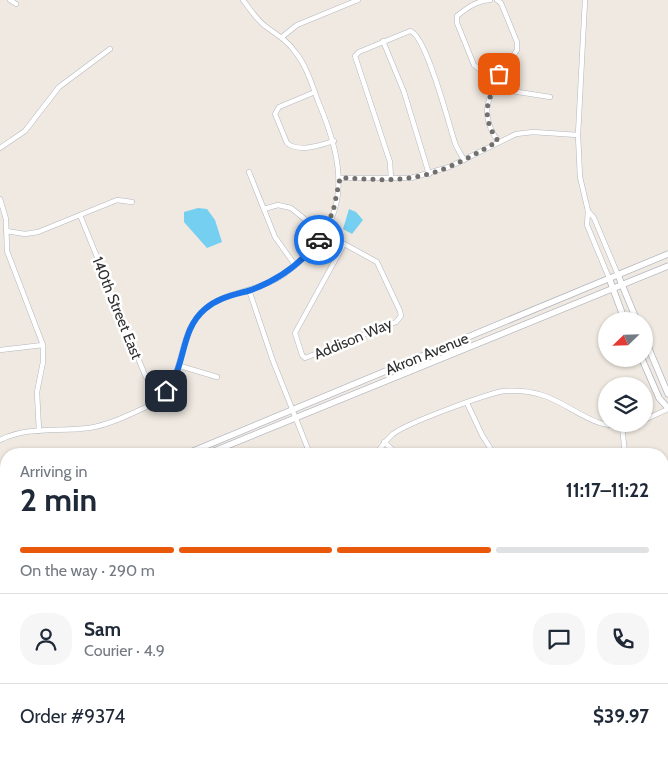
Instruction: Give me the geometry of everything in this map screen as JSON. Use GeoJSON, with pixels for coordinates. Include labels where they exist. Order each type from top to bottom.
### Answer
{"type":"FeatureCollection","features":[{"type":"Feature","properties":{"kind":"street"},"geometry":{"type":"LineString","coordinates":[[10,0],[16,4]]}},
{"type":"Feature","properties":{"kind":"street"},"geometry":{"type":"LineString","coordinates":[[0,440],[22,432],[100,426],[145,407],[159,398],[172,384],[180,366],[187,334],[201,313],[221,299],[282,276],[314,246],[324,233],[336,204],[340,178],[334,141],[300,58],[282,37],[265,26],[243,0]]}},
{"type":"Feature","properties":{"kind":"street"},"geometry":{"type":"LineString","coordinates":[[341,0],[345,5]]}},
{"type":"Feature","properties":{"kind":"street"},"geometry":{"type":"LineString","coordinates":[[282,37],[297,25],[358,0]]}},
{"type":"Feature","properties":{"kind":"street"},"geometry":{"type":"LineString","coordinates":[[490,0],[475,3],[457,16],[457,23],[474,65],[490,79]]}},
{"type":"Feature","properties":{"kind":"street"},"geometry":{"type":"LineString","coordinates":[[496,0],[501,3],[517,42],[514,56],[501,74]]}},
{"type":"Feature","properties":{"kind":"street"},"geometry":{"type":"LineString","coordinates":[[585,0],[578,135],[580,177],[588,211],[587,225],[621,312]]}},
{"type":"Feature","properties":{"kind":"street"},"geometry":{"type":"LineString","coordinates":[[391,179],[390,162],[355,56],[359,52],[410,31],[418,36],[437,84],[456,146],[464,160]]}},
{"type":"Feature","properties":{"kind":"street"},"geometry":{"type":"LineString","coordinates":[[384,41],[404,92],[429,174]]}},
{"type":"Feature","properties":{"kind":"street"},"geometry":{"type":"LineString","coordinates":[[0,148],[25,131],[59,87],[110,49]]}},
{"type":"Feature","properties":{"kind":"street"},"geometry":{"type":"LineString","coordinates":[[495,74],[501,74],[507,79],[506,87],[500,91],[494,90],[490,85],[490,79],[495,74]]}},
{"type":"Feature","properties":{"kind":"street"},"geometry":{"type":"LineString","coordinates":[[506,87],[512,91],[550,97]]}},
{"type":"Feature","properties":{"kind":"street"},"geometry":{"type":"LineString","coordinates":[[494,90],[488,98],[486,108],[498,141]]}},
{"type":"Feature","properties":{"kind":"street"},"geometry":{"type":"LineString","coordinates":[[315,92],[279,106],[276,114],[290,146],[311,147],[334,141]]}},
{"type":"Feature","properties":{"kind":"street"},"geometry":{"type":"LineString","coordinates":[[340,178],[391,179],[429,174],[464,160],[498,141],[516,134],[533,132],[578,135]]}},
{"type":"Feature","properties":{"kind":"street"},"geometry":{"type":"LineString","coordinates":[[249,172],[279,244],[295,265]]}},
{"type":"Feature","properties":{"kind":"street"},"geometry":{"type":"LineString","coordinates":[[0,200],[5,214],[7,251],[43,345],[44,362],[37,392],[39,431]]}},
{"type":"Feature","properties":{"kind":"street"},"geometry":{"type":"LineString","coordinates":[[6,231],[34,233],[117,200],[132,202]]}},
{"type":"Feature","properties":{"kind":"street","name":"Addison Way"},"geometry":{"type":"LineString","coordinates":[[264,209],[278,204],[291,208],[324,233],[344,244],[381,266],[401,316],[396,322],[306,358],[302,355],[295,333],[344,244]]}},
{"type":"Feature","properties":{"kind":"street"},"geometry":{"type":"LineString","coordinates":[[588,211],[594,218],[634,312]]}},
{"type":"Feature","properties":{"kind":"street","name":"140th Street East"},"geometry":{"type":"LineString","coordinates":[[80,215],[145,376],[159,398]]}},
{"type":"Feature","properties":{"kind":"street","name":"Akron Avenue"},"geometry":{"type":"LineString","coordinates":[[200,448],[668,254]]}},
{"type":"Feature","properties":{"kind":"street","name":"Akron Avenue"},"geometry":{"type":"LineString","coordinates":[[222,448],[668,266]]}},
{"type":"Feature","properties":{"kind":"street"},"geometry":{"type":"LineString","coordinates":[[249,290],[308,448]]}},
{"type":"Feature","properties":{"kind":"street"},"geometry":{"type":"LineString","coordinates":[[0,350],[43,345]]}},
{"type":"Feature","properties":{"kind":"street"},"geometry":{"type":"LineString","coordinates":[[653,358],[668,394]]}},
{"type":"Feature","properties":{"kind":"street"},"geometry":{"type":"LineString","coordinates":[[180,366],[217,377]]}},
{"type":"Feature","properties":{"kind":"street"},"geometry":{"type":"LineString","coordinates":[[646,368],[659,398],[668,409],[653,416]]}},
{"type":"Feature","properties":{"kind":"street"},"geometry":{"type":"LineString","coordinates":[[380,448],[384,442],[401,429],[467,403],[505,391],[530,392],[555,400],[593,422],[598,423]]}},
{"type":"Feature","properties":{"kind":"street"},"geometry":{"type":"LineString","coordinates":[[467,403],[490,448]]}},
{"type":"Feature","properties":{"kind":"street"},"geometry":{"type":"LineString","coordinates":[[623,432],[625,448]]}},
{"type":"Feature","properties":{"kind":"street"},"geometry":{"type":"LineString","coordinates":[[384,442],[390,448]]}},
{"type":"Feature","properties":{"kind":"water"},"geometry":{"type":"Polygon","coordinates":[[[198,208],[207,209],[215,220],[222,242],[207,248],[184,222],[184,212],[198,208]]]}},
{"type":"Feature","properties":{"kind":"water"},"geometry":{"type":"Polygon","coordinates":[[[349,209],[356,212],[363,220],[352,234],[343,229],[349,209]]]}},
{"type":"Feature","properties":{"kind":"way so far"},"geometry":{"type":"LineString","coordinates":[[319,240],[333,212],[338,196],[340,178],[400,179],[429,174],[449,167],[498,141],[492,131],[486,102],[494,90],[490,85],[490,79],[493,75],[499,74]]}},
{"type":"Feature","properties":{"kind":"route"},"geometry":{"type":"LineString","coordinates":[[166,391],[172,384],[178,371],[184,344],[190,329],[201,313],[210,305],[227,296],[249,290],[282,276],[302,260],[319,240]]}}]}
